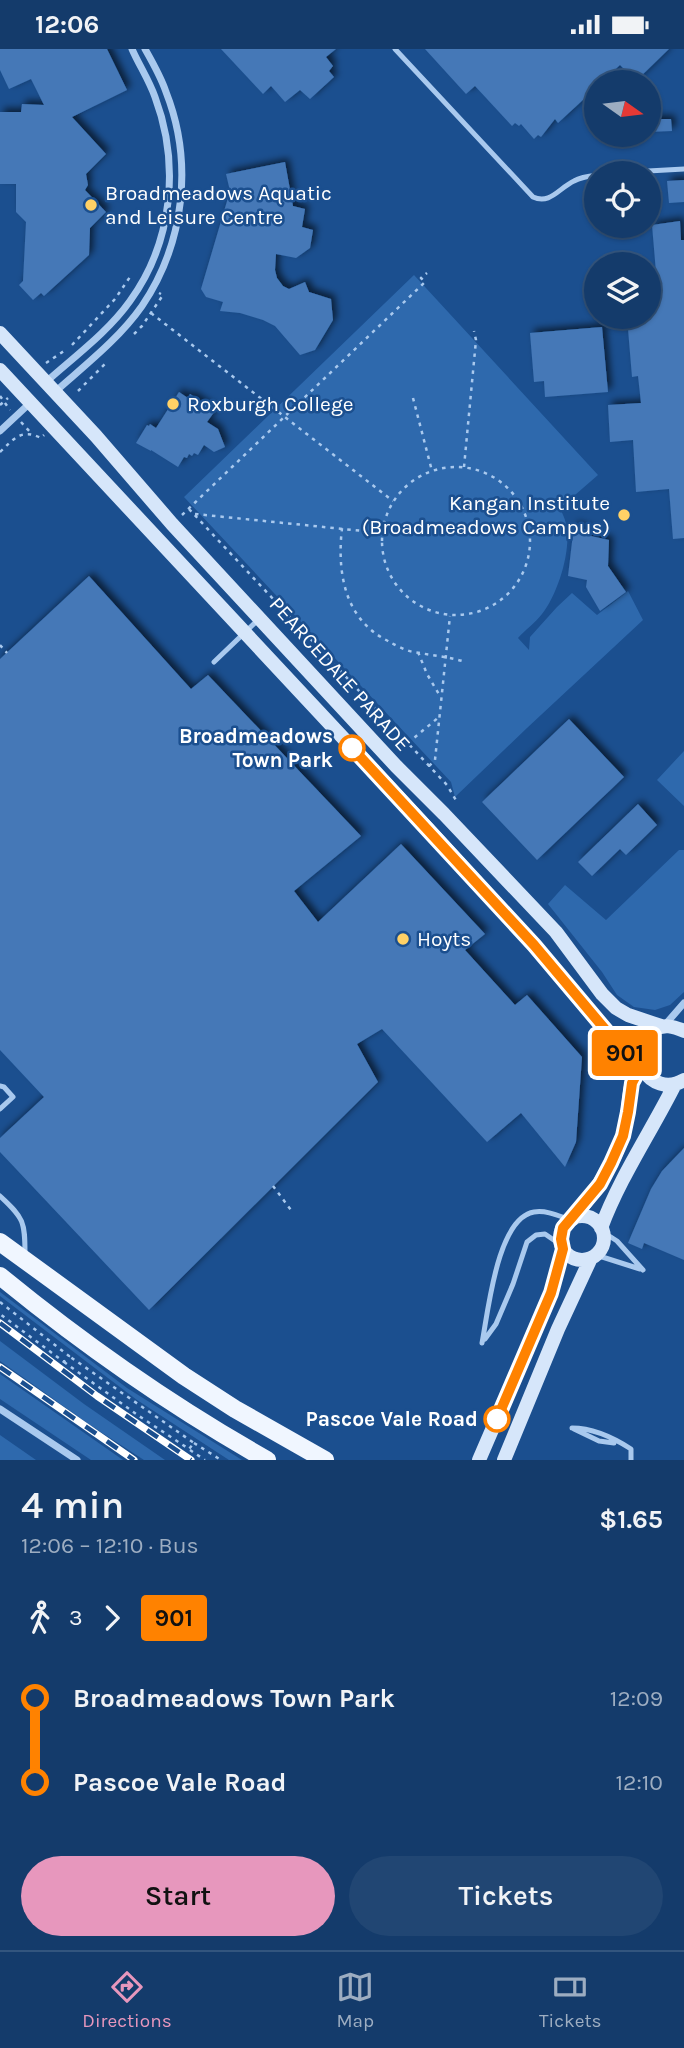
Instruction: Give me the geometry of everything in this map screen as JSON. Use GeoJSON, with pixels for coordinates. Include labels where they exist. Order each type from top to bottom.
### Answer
{"type":"FeatureCollection","features":[{"type":"Feature","properties":{"kind":"main road"},"geometry":{"type":"LineString","coordinates":[[0,1242],[184,1376],[235,1409],[325,1460]]}},
{"type":"Feature","properties":{"kind":"main road"},"geometry":{"type":"LineString","coordinates":[[0,1276],[109,1359],[209,1426],[267,1460]]}},
{"type":"Feature","properties":{"kind":"street"},"geometry":{"type":"LineString","coordinates":[[50,387],[131,300],[150,267],[164,226],[170,171],[167,148],[155,98],[132,49]]}},
{"type":"Feature","properties":{"kind":"street"},"geometry":{"type":"LineString","coordinates":[[0,431],[50,387],[114,338],[141,307],[161,272],[176,229],[183,170],[167,93],[145,49]]}},
{"type":"Feature","properties":{"kind":"street","name":"PEARCEDALE PARADE"},"geometry":{"type":"LineString","coordinates":[[0,333],[396,766],[556,932],[602,995],[628,1015],[684,1031]]}},
{"type":"Feature","properties":{"kind":"street","name":"PEARCEDALE PARADE"},"geometry":{"type":"LineString","coordinates":[[0,370],[534,945],[625,1053],[640,1063],[646,1075],[664,1084],[681,1082]]}},
{"type":"Feature","properties":{"kind":"street"},"geometry":{"type":"LineString","coordinates":[[479,1460],[551,1293],[562,1247],[561,1234],[566,1223],[600,1184],[623,1136],[632,1083],[640,1063],[640,1045],[650,1032],[662,1026],[684,1003]]}},
{"type":"Feature","properties":{"kind":"street"},"geometry":{"type":"LineString","coordinates":[[503,1460],[558,1329],[594,1257],[603,1245],[602,1230],[617,1189],[681,1082]]}},
{"type":"Feature","properties":{"kind":"street"},"geometry":{"type":"LineString","coordinates":[[572,1219],[586,1217],[597,1223],[602,1230]]}},
{"type":"Feature","properties":{"kind":"street"},"geometry":{"type":"LineString","coordinates":[[562,1247],[572,1258],[579,1260],[594,1257]]}},
{"type":"Feature","properties":{"kind":"street"},"geometry":{"type":"LineString","coordinates":[[0,1409],[78,1460]]}},
{"type":"Feature","properties":{"kind":"lane"},"geometry":{"type":"LineString","coordinates":[[394,49],[533,197],[542,201],[584,177]]}},
{"type":"Feature","properties":{"kind":"lane"},"geometry":{"type":"LineString","coordinates":[[661,170],[684,169]]}},
{"type":"Feature","properties":{"kind":"lane"},"geometry":{"type":"LineString","coordinates":[[214,662],[260,618]]}},
{"type":"Feature","properties":{"kind":"lane"},"geometry":{"type":"LineString","coordinates":[[0,1086],[13,1097],[0,1109]]}},
{"type":"Feature","properties":{"kind":"lane"},"geometry":{"type":"LineString","coordinates":[[0,1196],[13,1208],[23,1223],[24,1261]]}},
{"type":"Feature","properties":{"kind":"lane"},"geometry":{"type":"LineString","coordinates":[[562,1247],[545,1234],[536,1235],[527,1242],[496,1324],[482,1343],[496,1271],[501,1253],[515,1224],[527,1214],[536,1212],[572,1219]]}},
{"type":"Feature","properties":{"kind":"lane"},"geometry":{"type":"LineString","coordinates":[[594,1257],[643,1270],[617,1241],[602,1230]]}},
{"type":"Feature","properties":{"kind":"lane"},"geometry":{"type":"LineString","coordinates":[[572,1428],[585,1428],[624,1445],[631,1450],[631,1460]]}},
{"type":"Feature","properties":{"kind":"path"},"geometry":{"type":"LineString","coordinates":[[172,524],[425,282],[421,278],[427,273]]}},
{"type":"Feature","properties":{"kind":"path"},"geometry":{"type":"LineString","coordinates":[[151,313],[393,501]]}},
{"type":"Feature","properties":{"kind":"path"},"geometry":{"type":"LineString","coordinates":[[464,467],[476,340],[474,331]]}},
{"type":"Feature","properties":{"kind":"path"},"geometry":{"type":"LineString","coordinates":[[0,396],[3,402]]}},
{"type":"Feature","properties":{"kind":"path"},"geometry":{"type":"LineString","coordinates":[[413,398],[432,471]]}},
{"type":"Feature","properties":{"kind":"path"},"geometry":{"type":"LineString","coordinates":[[443,467],[464,467],[484,472],[502,482],[516,497],[526,515],[530,535],[529,556],[522,575],[509,592],[493,605],[474,613],[450,614],[422,606],[401,589],[387,566],[383,553],[383,533],[387,513],[393,501],[407,486],[424,474],[443,467]]}},
{"type":"Feature","properties":{"kind":"path"},"geometry":{"type":"LineString","coordinates":[[189,509],[447,785],[457,802]]}},
{"type":"Feature","properties":{"kind":"path"},"geometry":{"type":"LineString","coordinates":[[194,514],[383,533]]}},
{"type":"Feature","properties":{"kind":"path"},"geometry":{"type":"LineString","coordinates":[[342,528],[342,579],[354,611],[365,626],[391,644],[411,652],[446,656],[466,663]]}},
{"type":"Feature","properties":{"kind":"path"},"geometry":{"type":"LineString","coordinates":[[429,766],[435,760],[450,614]]}},
{"type":"Feature","properties":{"kind":"path"},"geometry":{"type":"LineString","coordinates":[[0,645],[7,653]]}},
{"type":"Feature","properties":{"kind":"path"},"geometry":{"type":"LineString","coordinates":[[418,652],[441,699]]}},
{"type":"Feature","properties":{"kind":"path"},"geometry":{"type":"LineString","coordinates":[[408,743],[439,717]]}},
{"type":"Feature","properties":{"kind":"path"},"geometry":{"type":"LineString","coordinates":[[273,1186],[291,1210]]}},
{"type":"Feature","properties":{"kind":"path"},"geometry":{"type":"LineString","coordinates":[[0,1302],[69,1356],[220,1460]]}},
{"type":"Feature","properties":{"kind":"path"},"geometry":{"type":"LineString","coordinates":[[0,1314],[205,1460]]}},
{"type":"Feature","properties":{"kind":"path"},"geometry":{"type":"LineString","coordinates":[[64,1362],[69,1356]]}},
{"type":"Feature","properties":{"kind":"path"},"geometry":{"type":"LineString","coordinates":[[189,1450],[194,1443]]}},
{"type":"Feature","properties":{"kind":"shaded area","name":"Broadmeadows Town Park"},"geometry":{"type":"Polygon","coordinates":[[[414,275],[598,475],[560,508],[566,522],[567,534],[562,571],[548,605],[518,638],[529,650],[530,637],[572,593],[597,615],[628,591],[643,620],[455,797],[451,782],[184,497],[414,275]]]}},
{"type":"Feature","properties":{"kind":"shaded area"},"geometry":{"type":"Polygon","coordinates":[[[684,751],[684,806],[657,780],[684,751]]]}},
{"type":"Feature","properties":{"kind":"shaded area"},"geometry":{"type":"Polygon","coordinates":[[[679,850],[684,850],[684,992],[670,1005],[655,1010],[634,1007],[617,995],[548,904],[565,885],[606,920],[679,850]]]}},
{"type":"Feature","properties":{"kind":"shaded area"},"geometry":{"type":"Polygon","coordinates":[[[0,1292],[127,1388],[242,1460],[229,1460],[137,1400],[0,1296],[0,1292]]]}},
{"type":"Feature","properties":{"kind":"shaded area"},"geometry":{"type":"Polygon","coordinates":[[[0,1341],[165,1460],[144,1460],[0,1361],[0,1341]]]}},
{"type":"Feature","properties":{"kind":"shaded area"},"geometry":{"type":"Polygon","coordinates":[[[0,1374],[123,1460],[91,1460],[0,1399],[0,1374]]]}},
{"type":"Feature","properties":{"kind":"shaded area"},"geometry":{"type":"Polygon","coordinates":[[[0,1435],[36,1460],[0,1460],[0,1435]]]}},
{"type":"Feature","properties":{"kind":"building"},"geometry":{"type":"Polygon","coordinates":[[[0,49],[107,49],[127,90],[72,117],[106,154],[86,174],[88,185],[85,190],[106,212],[90,228],[89,255],[44,296],[41,293],[33,300],[19,285],[23,281],[26,222],[16,212],[16,184],[0,184],[0,112],[21,112],[22,104],[44,105],[31,79],[9,89],[0,70],[0,49]]]}},
{"type":"Feature","properties":{"kind":"building"},"geometry":{"type":"Polygon","coordinates":[[[221,49],[336,49],[326,57],[333,66],[329,71],[334,77],[310,99],[300,90],[285,102],[271,86],[263,94],[221,49]]]}},
{"type":"Feature","properties":{"kind":"building"},"geometry":{"type":"Polygon","coordinates":[[[425,49],[669,49],[647,70],[625,70],[620,65],[615,70],[584,70],[584,99],[558,123],[555,119],[541,137],[538,135],[534,139],[521,124],[519,126],[515,123],[512,126],[475,86],[466,94],[425,49]]]}},
{"type":"Feature","properties":{"kind":"building"},"geometry":{"type":"Polygon","coordinates":[[[662,119],[671,119],[672,131],[662,131],[662,119]]]}},
{"type":"Feature","properties":{"kind":"building"},"geometry":{"type":"Polygon","coordinates":[[[285,162],[293,206],[305,209],[302,227],[313,230],[310,248],[296,258],[276,254],[277,278],[289,289],[305,282],[309,292],[331,299],[333,320],[315,350],[300,355],[275,326],[240,313],[220,311],[223,302],[206,297],[201,289],[230,191],[226,174],[285,162]]]}},
{"type":"Feature","properties":{"kind":"building"},"geometry":{"type":"Polygon","coordinates":[[[684,180],[684,202],[669,203],[667,181],[684,180]]]}},
{"type":"Feature","properties":{"kind":"building"},"geometry":{"type":"Polygon","coordinates":[[[680,221],[681,240],[684,240],[684,538],[673,539],[669,489],[636,492],[633,440],[610,442],[608,405],[641,403],[638,376],[632,377],[628,329],[661,329],[661,252],[654,252],[653,238],[661,238],[661,224],[680,221]]]}},
{"type":"Feature","properties":{"kind":"building"},"geometry":{"type":"Polygon","coordinates":[[[602,329],[608,392],[545,397],[544,381],[534,382],[530,333],[602,329]]]}},
{"type":"Feature","properties":{"kind":"building"},"geometry":{"type":"Polygon","coordinates":[[[179,392],[188,398],[190,394],[215,411],[207,422],[218,429],[225,447],[214,452],[204,445],[198,455],[194,453],[184,457],[178,467],[136,443],[147,425],[156,428],[179,392]]]}},
{"type":"Feature","properties":{"kind":"building"},"geometry":{"type":"Polygon","coordinates":[[[574,525],[592,532],[591,536],[609,540],[608,566],[626,592],[600,611],[586,587],[587,580],[568,576],[574,525]]]}},
{"type":"Feature","properties":{"kind":"building"},"geometry":{"type":"Polygon","coordinates":[[[89,576],[191,689],[208,675],[361,836],[294,891],[318,922],[401,844],[485,934],[465,950],[515,1005],[527,995],[582,1057],[576,1142],[565,1167],[521,1113],[487,1142],[382,1029],[357,1044],[378,1082],[149,1310],[0,1152],[0,1138],[44,1097],[0,1050],[0,659],[89,576]]]}},
{"type":"Feature","properties":{"kind":"building"},"geometry":{"type":"Polygon","coordinates":[[[569,719],[624,777],[537,860],[482,802],[569,719]]]}},
{"type":"Feature","properties":{"kind":"building"},"geometry":{"type":"Polygon","coordinates":[[[638,804],[657,825],[626,855],[620,849],[592,876],[578,862],[638,804]]]}},
{"type":"Feature","properties":{"kind":"building"},"geometry":{"type":"Polygon","coordinates":[[[684,1148],[684,1260],[644,1243],[642,1249],[628,1243],[651,1189],[662,1171],[684,1148]]]}},
{"type":"Feature","properties":{"kind":"railway"},"geometry":{"type":"LineString","coordinates":[[0,1323],[97,1396],[191,1460]]}},
{"type":"Feature","properties":{"kind":"railway"},"geometry":{"type":"LineString","coordinates":[[0,1367],[134,1460]]}},
{"type":"Feature","properties":{"kind":"bus line","name":"901"},"geometry":{"type":"LineString","coordinates":[[352,748],[534,945],[625,1053],[639,1060],[641,1066],[632,1083],[623,1136],[611,1163],[600,1184],[563,1228],[563,1249],[556,1279],[497,1419]]}},
{"type":"Feature","properties":{"kind":"place","name":"Broadmeadows Aquatic and Leisure Centre"},"geometry":{"type":"Point","coordinates":[91,205]}},
{"type":"Feature","properties":{"kind":"place","name":"Roxburgh College"},"geometry":{"type":"Point","coordinates":[173,404]}},
{"type":"Feature","properties":{"kind":"place","name":"Kangan Institute (Broadmeadows Campus)"},"geometry":{"type":"Point","coordinates":[624,515]}},
{"type":"Feature","properties":{"kind":"place","name":"Broadmeadows Town Park"},"geometry":{"type":"Point","coordinates":[352,748]}},
{"type":"Feature","properties":{"kind":"place","name":"Hoyts"},"geometry":{"type":"Point","coordinates":[403,939]}},
{"type":"Feature","properties":{"kind":"place","name":"Pascoe Vale Road"},"geometry":{"type":"Point","coordinates":[497,1419]}}]}
